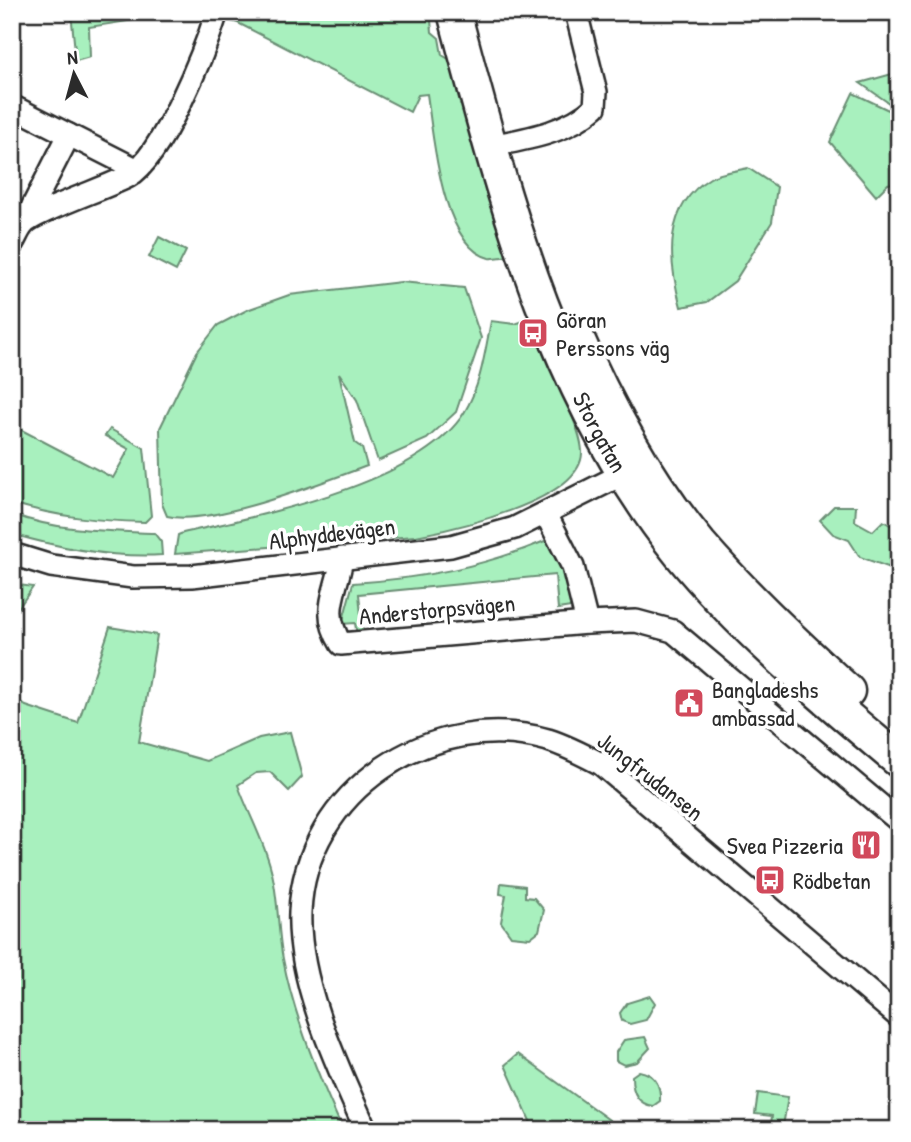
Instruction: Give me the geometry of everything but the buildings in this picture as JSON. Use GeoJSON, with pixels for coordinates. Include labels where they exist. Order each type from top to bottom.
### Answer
{"type":"FeatureCollection","features":[{"type":"Feature","properties":{"kind":"street"},"geometry":{"type":"LineString","coordinates":[[24,223],[131,174],[136,169],[171,120],[195,74],[218,12]]}},
{"type":"Feature","properties":{"kind":"street","name":"Storgatan"},"geometry":{"type":"LineString","coordinates":[[454,12],[498,145],[540,253],[633,469],[680,553],[720,600],[791,671],[899,761]]}},
{"type":"Feature","properties":{"kind":"street","name":"Storgatan"},"geometry":{"type":"LineString","coordinates":[[471,12],[498,145]]}},
{"type":"Feature","properties":{"kind":"street"},"geometry":{"type":"LineString","coordinates":[[498,145],[579,121],[595,107],[596,92],[576,12]]}},
{"type":"Feature","properties":{"kind":"street"},"geometry":{"type":"LineString","coordinates":[[12,106],[136,169]]}},
{"type":"Feature","properties":{"kind":"street"},"geometry":{"type":"LineString","coordinates":[[12,244],[69,135]]}},
{"type":"Feature","properties":{"kind":"street","name":"Storgatan"},"geometry":{"type":"LineString","coordinates":[[633,469],[803,651],[899,737]]}},
{"type":"Feature","properties":{"kind":"street","name":"Alphyddevägen"},"geometry":{"type":"LineString","coordinates":[[12,554],[51,566],[133,577],[192,576],[451,546],[515,528],[633,469]]}},
{"type":"Feature","properties":{"kind":"street"},"geometry":{"type":"LineString","coordinates":[[546,514],[573,567],[587,622]]}},
{"type":"Feature","properties":{"kind":"street","name":"Anderstorpsvägen"},"geometry":{"type":"LineString","coordinates":[[342,558],[330,598],[332,629],[341,644],[587,622],[636,621],[673,631],[899,821]]}},
{"type":"Feature","properties":{"kind":"street","name":"Jungfrudansen"},"geometry":{"type":"LineString","coordinates":[[366,1130],[345,1081],[303,953],[300,915],[302,888],[321,834],[352,793],[370,776],[406,754],[434,742],[466,735],[517,735],[547,740],[601,764],[899,1017]]}},
{"type":"Feature","properties":{"kind":"green space"},"geometry":{"type":"Polygon","coordinates":[[[71,12],[185,12],[89,27],[90,57],[76,61],[71,12]]]}},
{"type":"Feature","properties":{"kind":"green space"},"geometry":{"type":"Polygon","coordinates":[[[198,12],[439,12],[440,18],[431,20],[432,32],[439,38],[442,55],[455,63],[511,256],[489,258],[473,249],[460,233],[442,186],[427,94],[418,95],[410,112],[238,23],[198,12]]]}},
{"type":"Feature","properties":{"kind":"green space"},"geometry":{"type":"Polygon","coordinates":[[[899,72],[899,110],[860,83],[899,72]]]}},
{"type":"Feature","properties":{"kind":"green space"},"geometry":{"type":"Polygon","coordinates":[[[853,93],[899,115],[899,182],[888,184],[876,196],[830,142],[853,93]]]}},
{"type":"Feature","properties":{"kind":"green space"},"geometry":{"type":"Polygon","coordinates":[[[748,168],[777,187],[772,222],[735,281],[707,302],[681,307],[672,254],[677,219],[684,204],[695,190],[710,178],[748,168]]]}},
{"type":"Feature","properties":{"kind":"green space"},"geometry":{"type":"Polygon","coordinates":[[[159,237],[186,251],[176,271],[149,257],[159,237]]]}},
{"type":"Feature","properties":{"kind":"green space"},"geometry":{"type":"Polygon","coordinates":[[[401,282],[464,288],[481,338],[456,412],[427,439],[378,461],[357,400],[339,373],[355,443],[362,448],[367,466],[296,492],[238,509],[186,518],[167,516],[162,504],[160,428],[197,352],[218,325],[247,310],[289,295],[401,282]]]}},
{"type":"Feature","properties":{"kind":"green space"},"geometry":{"type":"Polygon","coordinates":[[[529,319],[532,338],[536,337],[580,441],[582,453],[576,470],[561,485],[539,499],[512,510],[416,536],[175,554],[178,535],[254,517],[336,493],[412,459],[442,438],[464,413],[478,380],[491,321],[515,324],[529,319]]]}},
{"type":"Feature","properties":{"kind":"green space"},"geometry":{"type":"Polygon","coordinates":[[[12,425],[113,478],[129,449],[105,436],[110,429],[144,448],[151,516],[145,522],[94,519],[45,512],[12,503],[12,425]]]}},
{"type":"Feature","properties":{"kind":"green space"},"geometry":{"type":"Polygon","coordinates":[[[834,506],[856,506],[855,521],[873,531],[883,521],[899,530],[899,571],[860,557],[849,540],[833,534],[820,520],[834,506]]]}},
{"type":"Feature","properties":{"kind":"green space"},"geometry":{"type":"Polygon","coordinates":[[[12,514],[64,527],[154,533],[161,542],[162,555],[105,553],[30,539],[12,534],[12,514]]]}},
{"type":"Feature","properties":{"kind":"green space"},"geometry":{"type":"Polygon","coordinates":[[[550,539],[567,578],[571,607],[558,609],[555,575],[359,594],[363,636],[357,636],[355,623],[342,624],[353,583],[453,570],[501,557],[550,539]]]}},
{"type":"Feature","properties":{"kind":"green space"},"geometry":{"type":"Polygon","coordinates":[[[12,584],[33,587],[12,617],[12,584]]]}},
{"type":"Feature","properties":{"kind":"green space"},"geometry":{"type":"Polygon","coordinates":[[[110,627],[157,635],[139,742],[207,761],[259,738],[290,732],[302,777],[289,791],[270,772],[256,773],[238,785],[271,869],[281,948],[300,1024],[343,1130],[12,1130],[12,697],[26,706],[78,723],[110,627]]]}},
{"type":"Feature","properties":{"kind":"green space"},"geometry":{"type":"Polygon","coordinates":[[[501,883],[525,886],[525,897],[534,898],[544,910],[539,931],[530,938],[511,936],[501,922],[506,895],[500,894],[501,883]]]}},
{"type":"Feature","properties":{"kind":"green space"},"geometry":{"type":"Polygon","coordinates":[[[650,996],[655,1003],[646,1020],[630,1024],[622,1021],[620,1013],[627,1003],[650,996]]]}},
{"type":"Feature","properties":{"kind":"green space"},"geometry":{"type":"Polygon","coordinates":[[[645,1037],[650,1048],[637,1062],[624,1065],[616,1061],[616,1052],[624,1040],[645,1037]]]}},
{"type":"Feature","properties":{"kind":"green space"},"geometry":{"type":"Polygon","coordinates":[[[518,1054],[623,1130],[534,1130],[505,1065],[518,1054]]]}},
{"type":"Feature","properties":{"kind":"green space"},"geometry":{"type":"Polygon","coordinates":[[[639,1071],[649,1075],[658,1085],[660,1101],[653,1106],[643,1103],[634,1092],[632,1076],[639,1071]]]}},
{"type":"Feature","properties":{"kind":"green space"},"geometry":{"type":"Polygon","coordinates":[[[758,1093],[788,1097],[783,1126],[771,1124],[772,1116],[755,1114],[758,1093]]]}},
{"type":"Feature","properties":{"kind":"place","name":"Göran Perssons väg"},"geometry":{"type":"Point","coordinates":[533,333]}},
{"type":"Feature","properties":{"kind":"place","name":"Bangladeshs ambassad"},"geometry":{"type":"Point","coordinates":[689,703]}},
{"type":"Feature","properties":{"kind":"place","name":"Svea Pizzeria"},"geometry":{"type":"Point","coordinates":[866,845]}},
{"type":"Feature","properties":{"kind":"place","name":"Rödbetan"},"geometry":{"type":"Point","coordinates":[770,880]}}]}
